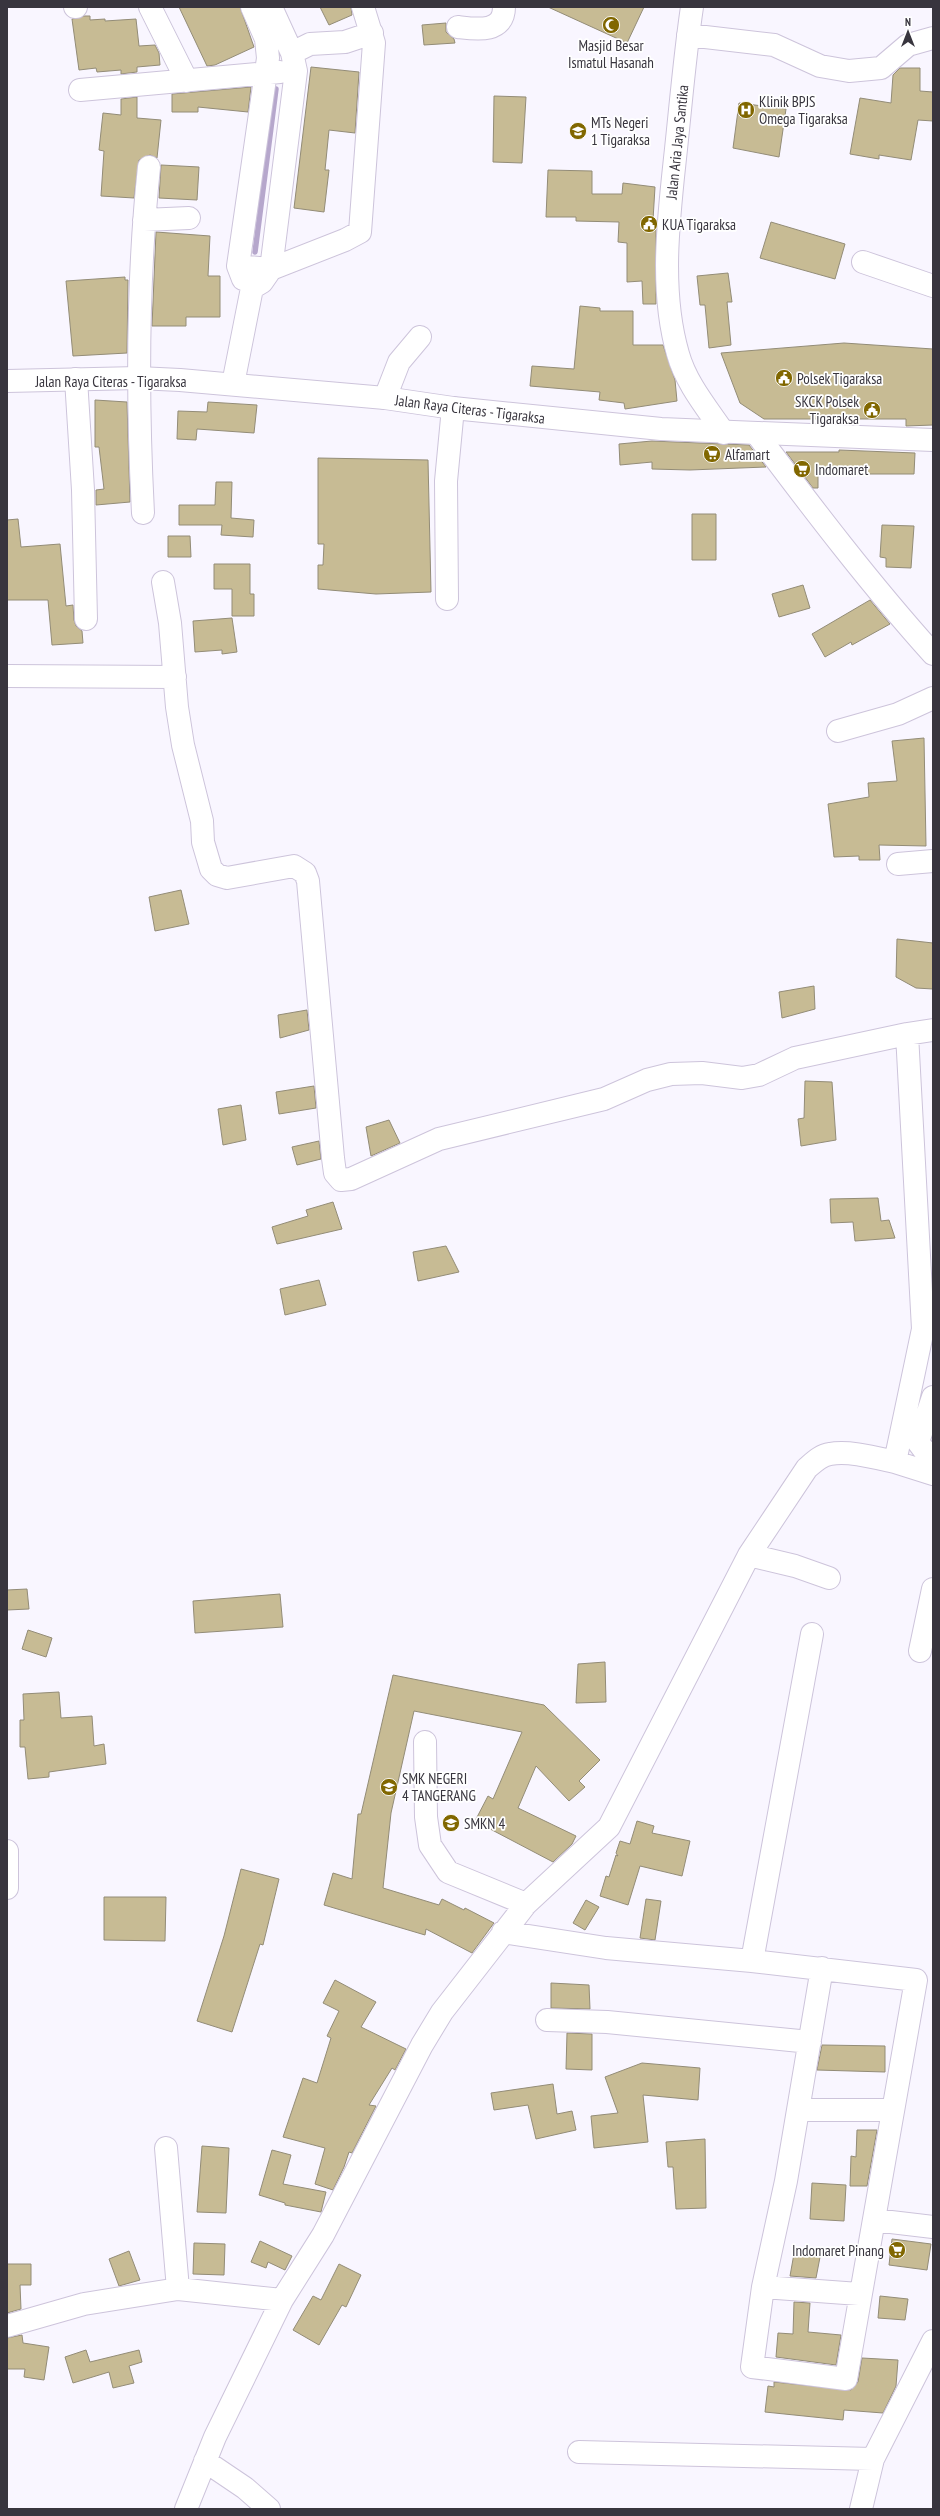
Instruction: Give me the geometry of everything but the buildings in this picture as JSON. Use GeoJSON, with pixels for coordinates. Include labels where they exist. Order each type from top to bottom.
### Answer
{"type":"FeatureCollection","features":[{"type":"Feature","properties":{"kind":"street"},"geometry":{"type":"LineString","coordinates":[[150,7],[187,81]]}},
{"type":"Feature","properties":{"kind":"street"},"geometry":{"type":"LineString","coordinates":[[252,7],[266,39],[266,73],[238,266],[246,282],[252,288]]}},
{"type":"Feature","properties":{"kind":"street"},"geometry":{"type":"LineString","coordinates":[[233,384],[252,288],[262,282],[271,270],[294,62],[271,7]]}},
{"type":"Feature","properties":{"kind":"street"},"geometry":{"type":"LineString","coordinates":[[238,266],[271,270],[345,240],[360,232],[374,43],[363,7]]}},
{"type":"Feature","properties":{"kind":"street"},"geometry":{"type":"LineString","coordinates":[[458,27],[491,28],[500,19],[504,7]]}},
{"type":"Feature","properties":{"kind":"street","name":"Jalan Aria Jaya Santika"},"geometry":{"type":"LineString","coordinates":[[692,7],[670,208],[668,261],[670,303],[678,355],[690,381],[724,433]]}},
{"type":"Feature","properties":{"kind":"street"},"geometry":{"type":"LineString","coordinates":[[80,90],[266,73],[294,62],[310,44],[345,42],[372,33]]}},
{"type":"Feature","properties":{"kind":"street"},"geometry":{"type":"LineString","coordinates":[[688,35],[774,44],[820,66],[849,71],[881,68],[908,44],[933,38]]}},
{"type":"Feature","properties":{"kind":"street"},"geometry":{"type":"LineString","coordinates":[[143,513],[138,378],[144,220],[149,167]]}},
{"type":"Feature","properties":{"kind":"street"},"geometry":{"type":"LineString","coordinates":[[144,220],[189,218]]}},
{"type":"Feature","properties":{"kind":"street"},"geometry":{"type":"LineString","coordinates":[[863,262],[933,286]]}},
{"type":"Feature","properties":{"kind":"street"},"geometry":{"type":"LineString","coordinates":[[385,398],[399,362],[420,337]]}},
{"type":"Feature","properties":{"kind":"street","name":"Jalan Raya Citeras - Tigaraksa"},"geometry":{"type":"LineString","coordinates":[[7,381],[138,378],[233,384],[385,398],[453,408],[564,420],[724,433],[933,440]]}},
{"type":"Feature","properties":{"kind":"street"},"geometry":{"type":"LineString","coordinates":[[76,379],[83,490],[86,619]]}},
{"type":"Feature","properties":{"kind":"street"},"geometry":{"type":"LineString","coordinates":[[447,599],[446,481],[453,408]]}},
{"type":"Feature","properties":{"kind":"street"},"geometry":{"type":"LineString","coordinates":[[756,434],[812,508],[900,617],[933,654]]}},
{"type":"Feature","properties":{"kind":"street"},"geometry":{"type":"LineString","coordinates":[[163,582],[183,745],[195,789],[203,842],[211,869],[217,875],[227,878],[294,866],[304,873],[308,881],[333,1158],[335,1173],[341,1180],[351,1179],[440,1139],[604,1099],[647,1080],[671,1074],[702,1073],[742,1078],[760,1075],[795,1058],[907,1034],[933,1030]]}},
{"type":"Feature","properties":{"kind":"street"},"geometry":{"type":"LineString","coordinates":[[7,676],[175,677]]}},
{"type":"Feature","properties":{"kind":"street"},"geometry":{"type":"LineString","coordinates":[[838,731],[898,714],[933,698]]}},
{"type":"Feature","properties":{"kind":"street"},"geometry":{"type":"LineString","coordinates":[[898,864],[933,861]]}},
{"type":"Feature","properties":{"kind":"street"},"geometry":{"type":"LineString","coordinates":[[895,1462],[923,1329],[907,1034]]}},
{"type":"Feature","properties":{"kind":"street"},"geometry":{"type":"LineString","coordinates":[[933,1397],[918,1442],[924,1450],[933,1454]]}},
{"type":"Feature","properties":{"kind":"street"},"geometry":{"type":"LineString","coordinates":[[186,2509],[205,2461],[282,2300],[323,2236],[422,2045],[442,2012],[526,1904],[613,1820],[749,1555],[807,1468],[818,1459],[831,1453],[869,1456],[895,1462],[933,1474]]}},
{"type":"Feature","properties":{"kind":"street"},"geometry":{"type":"LineString","coordinates":[[749,1555],[795,1566],[829,1578]]}},
{"type":"Feature","properties":{"kind":"street"},"geometry":{"type":"LineString","coordinates":[[920,1651],[933,1589]]}},
{"type":"Feature","properties":{"kind":"street"},"geometry":{"type":"LineString","coordinates":[[752,1961],[812,1634]]}},
{"type":"Feature","properties":{"kind":"street"},"geometry":{"type":"LineString","coordinates":[[425,1742],[426,1817],[430,1845],[448,1872],[526,1904]]}},
{"type":"Feature","properties":{"kind":"street"},"geometry":{"type":"LineString","coordinates":[[7,1851],[7,1888]]}},
{"type":"Feature","properties":{"kind":"street"},"geometry":{"type":"LineString","coordinates":[[503,1932],[606,1948],[822,1968],[916,1980],[846,2378],[752,2367],[763,2288],[799,2110],[822,1968]]}},
{"type":"Feature","properties":{"kind":"street"},"geometry":{"type":"LineString","coordinates":[[547,2020],[607,2022],[810,2042]]}},
{"type":"Feature","properties":{"kind":"street"},"geometry":{"type":"LineString","coordinates":[[799,2110],[892,2110]]}},
{"type":"Feature","properties":{"kind":"street"},"geometry":{"type":"LineString","coordinates":[[166,2148],[178,2289]]}},
{"type":"Feature","properties":{"kind":"street"},"geometry":{"type":"LineString","coordinates":[[874,2220],[933,2227]]}},
{"type":"Feature","properties":{"kind":"street"},"geometry":{"type":"LineString","coordinates":[[763,2288],[860,2294]]}},
{"type":"Feature","properties":{"kind":"street"},"geometry":{"type":"LineString","coordinates":[[7,2326],[84,2304],[178,2289],[282,2300]]}},
{"type":"Feature","properties":{"kind":"street"},"geometry":{"type":"LineString","coordinates":[[861,2509],[873,2459],[933,2341]]}},
{"type":"Feature","properties":{"kind":"street"},"geometry":{"type":"LineString","coordinates":[[580,2452],[873,2459]]}},
{"type":"Feature","properties":{"kind":"street"},"geometry":{"type":"LineString","coordinates":[[205,2461],[245,2488],[268,2509]]}},
{"type":"Feature","properties":{"kind":"waterway"},"geometry":{"type":"LineString","coordinates":[[255,252],[276,89]]}},
{"type":"Feature","properties":{"kind":"place","name":"Masjid Besar Ismatul Hasanah"},"geometry":{"type":"Point","coordinates":[611,25]}},
{"type":"Feature","properties":{"kind":"place","name":"Klinik BPJS Omega Tigaraksa"},"geometry":{"type":"Point","coordinates":[746,110]}},
{"type":"Feature","properties":{"kind":"place","name":"MTs Negeri 1 Tigaraksa"},"geometry":{"type":"Point","coordinates":[578,131]}},
{"type":"Feature","properties":{"kind":"place","name":"KUA Tigaraksa"},"geometry":{"type":"Point","coordinates":[649,224]}},
{"type":"Feature","properties":{"kind":"place","name":"Polsek Tigaraksa"},"geometry":{"type":"Point","coordinates":[784,378]}},
{"type":"Feature","properties":{"kind":"place","name":"SKCK Polsek Tigaraksa"},"geometry":{"type":"Point","coordinates":[872,410]}},
{"type":"Feature","properties":{"kind":"place","name":"Alfamart"},"geometry":{"type":"Point","coordinates":[712,454]}},
{"type":"Feature","properties":{"kind":"place","name":"Indomaret"},"geometry":{"type":"Point","coordinates":[802,469]}},
{"type":"Feature","properties":{"kind":"place","name":"SMK NEGERI 4 TANGERANG"},"geometry":{"type":"Point","coordinates":[389,1787]}},
{"type":"Feature","properties":{"kind":"place","name":"SMKN 4"},"geometry":{"type":"Point","coordinates":[451,1823]}},
{"type":"Feature","properties":{"kind":"place","name":"Indomaret Pinang"},"geometry":{"type":"Point","coordinates":[897,2250]}}]}
